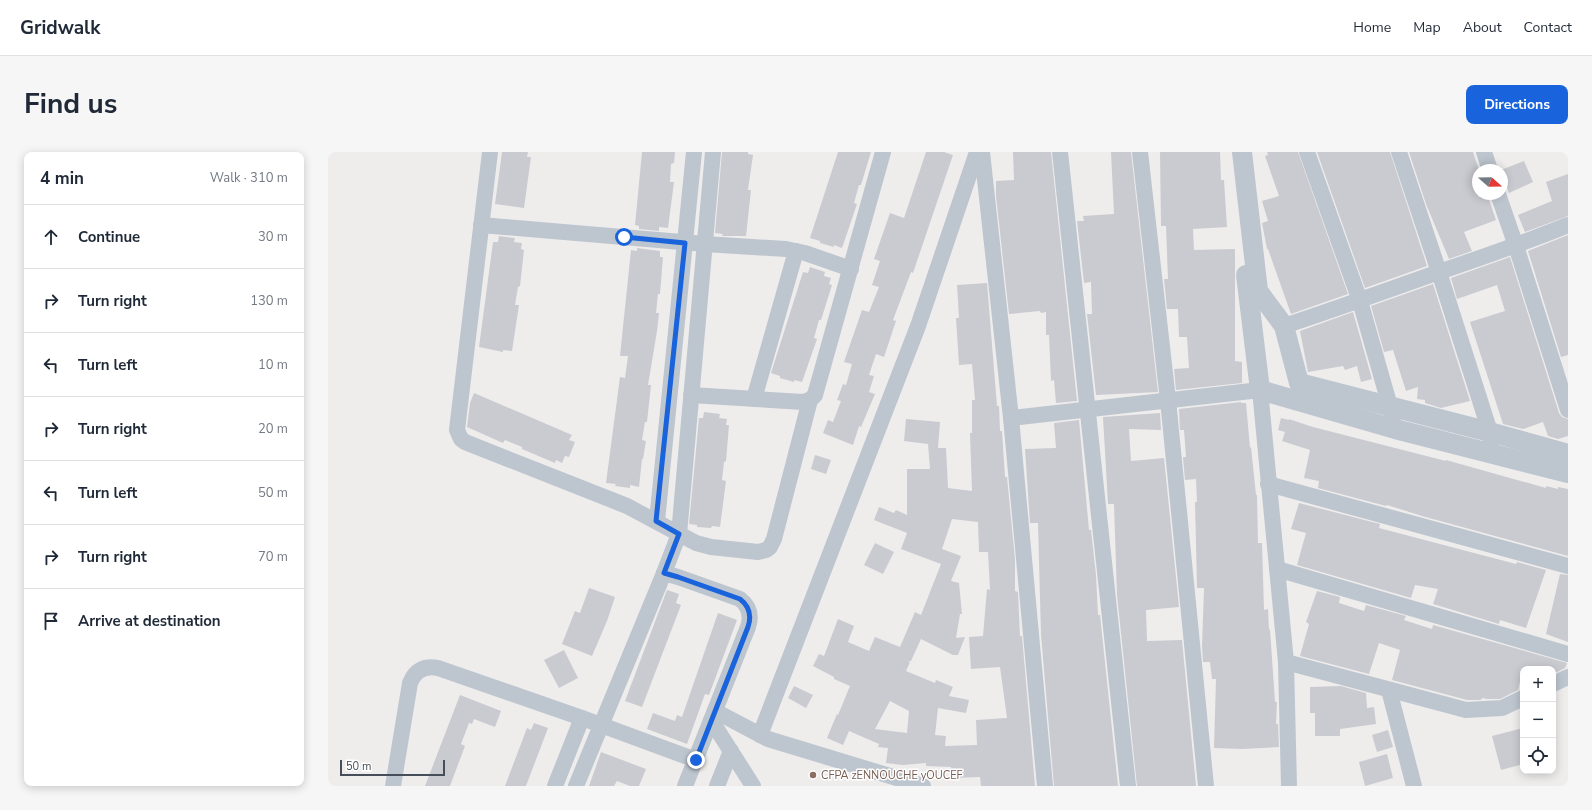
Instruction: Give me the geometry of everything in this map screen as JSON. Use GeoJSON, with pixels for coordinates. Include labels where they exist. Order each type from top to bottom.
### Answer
{"type":"FeatureCollection","features":[{"type":"Feature","properties":{"kind":"street"},"geometry":{"type":"LineString","coordinates":[[490,152],[457,430],[461,439],[469,444],[603,496],[656,521],[696,543],[711,547],[758,552],[766,550],[770,547],[774,539],[810,400],[817,392],[883,152]]}},
{"type":"Feature","properties":{"kind":"street"},"geometry":{"type":"LineString","coordinates":[[656,521],[694,152]]}},
{"type":"Feature","properties":{"kind":"street"},"geometry":{"type":"LineString","coordinates":[[576,786],[679,534],[713,152]]}},
{"type":"Feature","properties":{"kind":"street"},"geometry":{"type":"LineString","coordinates":[[760,735],[918,326],[977,152]]}},
{"type":"Feature","properties":{"kind":"street"},"geometry":{"type":"LineString","coordinates":[[982,152],[1011,418],[1045,786]]}},
{"type":"Feature","properties":{"kind":"street"},"geometry":{"type":"LineString","coordinates":[[1060,152],[1128,786]]}},
{"type":"Feature","properties":{"kind":"street"},"geometry":{"type":"LineString","coordinates":[[1140,152],[1168,400],[1206,786]]}},
{"type":"Feature","properties":{"kind":"street"},"geometry":{"type":"LineString","coordinates":[[1231,152],[1260,390],[1286,662],[1290,786]]}},
{"type":"Feature","properties":{"kind":"street"},"geometry":{"type":"LineString","coordinates":[[1242,152],[1266,371],[1260,390]]}},
{"type":"Feature","properties":{"kind":"street"},"geometry":{"type":"LineString","coordinates":[[1308,152],[1360,301],[1395,429]]}},
{"type":"Feature","properties":{"kind":"street"},"geometry":{"type":"LineString","coordinates":[[1399,152],[1490,432],[1493,454]]}},
{"type":"Feature","properties":{"kind":"street"},"geometry":{"type":"LineString","coordinates":[[1484,152],[1488,164]]}},
{"type":"Feature","properties":{"kind":"street"},"geometry":{"type":"LineString","coordinates":[[1500,200],[1568,410]]}},
{"type":"Feature","properties":{"kind":"street"},"geometry":{"type":"LineString","coordinates":[[481,225],[685,243],[775,248],[796,251],[851,269]]}},
{"type":"Feature","properties":{"kind":"street"},"geometry":{"type":"LineString","coordinates":[[1284,326],[1516,246],[1568,225]]}},
{"type":"Feature","properties":{"kind":"street"},"geometry":{"type":"LineString","coordinates":[[754,399],[796,251]]}},
{"type":"Feature","properties":{"kind":"street"},"geometry":{"type":"LineString","coordinates":[[1258,292],[1284,326],[1299,384],[1490,432],[1568,454]]}},
{"type":"Feature","properties":{"kind":"street"},"geometry":{"type":"LineString","coordinates":[[1011,418],[1260,390],[1395,429],[1568,473]]}},
{"type":"Feature","properties":{"kind":"street"},"geometry":{"type":"LineString","coordinates":[[691,395],[803,402],[810,400]]}},
{"type":"Feature","properties":{"kind":"street"},"geometry":{"type":"LineString","coordinates":[[1268,484],[1568,566]]}},
{"type":"Feature","properties":{"kind":"street"},"geometry":{"type":"LineString","coordinates":[[1277,569],[1568,654]]}},
{"type":"Feature","properties":{"kind":"street"},"geometry":{"type":"LineString","coordinates":[[664,573],[740,599],[747,606],[749,611],[750,622],[685,786]]}},
{"type":"Feature","properties":{"kind":"street"},"geometry":{"type":"LineString","coordinates":[[1286,662],[1466,710],[1502,708],[1520,699]]}},
{"type":"Feature","properties":{"kind":"street"},"geometry":{"type":"LineString","coordinates":[[393,786],[410,683],[413,677],[421,669],[433,667],[582,718],[696,760]]}},
{"type":"Feature","properties":{"kind":"street"},"geometry":{"type":"LineString","coordinates":[[1556,683],[1568,677]]}},
{"type":"Feature","properties":{"kind":"street"},"geometry":{"type":"LineString","coordinates":[[1389,690],[1414,786]]}},
{"type":"Feature","properties":{"kind":"street"},"geometry":{"type":"LineString","coordinates":[[713,716],[760,735],[768,740],[923,786]]}},
{"type":"Feature","properties":{"kind":"street"},"geometry":{"type":"LineString","coordinates":[[713,716],[731,752],[753,786]]}},
{"type":"Feature","properties":{"kind":"street"},"geometry":{"type":"LineString","coordinates":[[554,786],[582,718]]}},
{"type":"Feature","properties":{"kind":"street"},"geometry":{"type":"LineString","coordinates":[[717,786],[731,752]]}},
{"type":"Feature","properties":{"kind":"building"},"geometry":{"type":"Polygon","coordinates":[[[502,152],[528,152],[527,157],[531,157],[524,208],[495,204],[502,152]]]}},
{"type":"Feature","properties":{"kind":"building"},"geometry":{"type":"Polygon","coordinates":[[[642,152],[675,152],[674,163],[671,164],[670,182],[674,182],[668,228],[659,227],[659,231],[639,229],[639,226],[635,225],[642,152]]]}},
{"type":"Feature","properties":{"kind":"building"},"geometry":{"type":"Polygon","coordinates":[[[722,152],[748,152],[748,154],[753,155],[748,190],[751,190],[746,236],[722,236],[723,234],[715,233],[722,152]]]}},
{"type":"Feature","properties":{"kind":"building"},"geometry":{"type":"Polygon","coordinates":[[[838,152],[871,152],[861,185],[859,185],[854,203],[857,204],[842,248],[820,243],[820,241],[810,238],[838,152]]]}},
{"type":"Feature","properties":{"kind":"building"},"geometry":{"type":"Polygon","coordinates":[[[926,152],[944,152],[953,155],[913,273],[911,272],[893,320],[896,321],[884,357],[876,354],[869,375],[874,376],[869,392],[875,394],[861,427],[859,426],[853,445],[823,433],[828,420],[833,422],[841,401],[837,400],[843,384],[846,385],[852,364],[844,362],[862,310],[869,312],[879,287],[872,285],[880,261],[874,259],[890,213],[904,218],[926,152]]]}},
{"type":"Feature","properties":{"kind":"building"},"geometry":{"type":"Polygon","coordinates":[[[1013,152],[1051,152],[1077,401],[1056,403],[1054,380],[1051,381],[1049,335],[1046,335],[1046,312],[1041,313],[1040,311],[1009,314],[996,196],[996,181],[1014,180],[1013,152]]]}},
{"type":"Feature","properties":{"kind":"building"},"geometry":{"type":"Polygon","coordinates":[[[1111,152],[1131,152],[1158,392],[1096,395],[1087,314],[1092,314],[1091,282],[1084,283],[1077,221],[1084,221],[1083,216],[1114,214],[1111,152]]]}},
{"type":"Feature","properties":{"kind":"building"},"geometry":{"type":"Polygon","coordinates":[[[1160,152],[1220,152],[1221,180],[1224,180],[1227,227],[1193,229],[1194,250],[1235,249],[1235,361],[1242,362],[1242,383],[1176,390],[1174,369],[1189,368],[1187,337],[1179,337],[1178,309],[1167,309],[1164,279],[1168,279],[1166,226],[1161,226],[1160,152]]]}},
{"type":"Feature","properties":{"kind":"building"},"geometry":{"type":"Polygon","coordinates":[[[1267,152],[1298,152],[1348,294],[1291,314],[1267,249],[1262,223],[1268,221],[1262,201],[1279,196],[1265,156],[1268,155],[1267,152]]]}},
{"type":"Feature","properties":{"kind":"building"},"geometry":{"type":"Polygon","coordinates":[[[1317,152],[1390,152],[1427,266],[1365,288],[1317,152]]]}},
{"type":"Feature","properties":{"kind":"building"},"geometry":{"type":"Polygon","coordinates":[[[1409,152],[1473,152],[1477,164],[1472,164],[1472,200],[1489,200],[1496,220],[1464,232],[1472,251],[1449,259],[1426,204],[1409,152]]]}},
{"type":"Feature","properties":{"kind":"building"},"geometry":{"type":"Polygon","coordinates":[[[1524,161],[1533,182],[1509,193],[1508,167],[1524,161]]]}},
{"type":"Feature","properties":{"kind":"building"},"geometry":{"type":"Polygon","coordinates":[[[1568,174],[1568,216],[1525,232],[1518,215],[1552,201],[1546,182],[1568,174]]]}},
{"type":"Feature","properties":{"kind":"building"},"geometry":{"type":"Polygon","coordinates":[[[1568,235],[1568,355],[1561,357],[1528,251],[1568,235]]]}},
{"type":"Feature","properties":{"kind":"building"},"geometry":{"type":"Polygon","coordinates":[[[499,236],[515,238],[514,242],[522,243],[521,249],[524,250],[520,286],[518,287],[515,305],[519,305],[512,351],[503,350],[503,352],[479,347],[493,242],[498,242],[499,236]]]}},
{"type":"Feature","properties":{"kind":"building"},"geometry":{"type":"Polygon","coordinates":[[[637,248],[660,251],[660,257],[663,257],[660,294],[658,294],[656,313],[659,313],[657,331],[648,385],[651,385],[647,422],[645,422],[642,440],[646,441],[642,459],[639,487],[630,485],[630,488],[606,483],[620,377],[625,378],[628,356],[620,356],[631,250],[637,251],[637,248]]]}},
{"type":"Feature","properties":{"kind":"building"},"geometry":{"type":"Polygon","coordinates":[[[1510,257],[1559,413],[1562,417],[1568,419],[1568,436],[1558,439],[1548,436],[1543,422],[1523,429],[1503,424],[1470,322],[1505,311],[1497,285],[1457,299],[1451,278],[1510,257]]]}},
{"type":"Feature","properties":{"kind":"building"},"geometry":{"type":"Polygon","coordinates":[[[810,267],[825,272],[824,276],[831,278],[829,284],[832,285],[821,320],[819,320],[814,338],[817,339],[802,382],[794,380],[794,382],[780,378],[780,376],[771,373],[803,272],[808,273],[810,267]]]}},
{"type":"Feature","properties":{"kind":"building"},"geometry":{"type":"Polygon","coordinates":[[[987,283],[997,406],[999,406],[1000,431],[1002,431],[1005,477],[1007,477],[1015,560],[1015,591],[1018,592],[1020,636],[1022,636],[1035,786],[981,786],[980,777],[951,778],[951,767],[926,766],[926,763],[903,765],[886,763],[888,748],[878,747],[879,744],[849,731],[843,745],[827,738],[850,686],[834,679],[834,677],[813,666],[819,654],[824,656],[838,619],[854,626],[848,642],[869,651],[875,637],[900,647],[915,612],[921,615],[941,564],[901,549],[907,533],[874,520],[879,507],[894,513],[896,510],[907,515],[907,469],[930,469],[928,444],[904,441],[906,419],[940,422],[938,448],[946,448],[948,488],[972,491],[970,433],[972,433],[972,400],[975,400],[972,364],[959,365],[956,318],[959,318],[957,285],[987,283]],[[952,519],[942,549],[961,556],[951,581],[959,583],[962,614],[960,614],[956,638],[965,637],[958,655],[953,655],[921,639],[911,661],[908,661],[910,662],[906,671],[935,683],[936,680],[953,687],[949,696],[969,700],[966,713],[938,708],[935,735],[946,736],[945,746],[977,745],[976,720],[1007,718],[1000,667],[971,669],[969,637],[983,636],[987,589],[990,590],[988,552],[979,552],[978,522],[952,519]],[[890,701],[875,729],[907,733],[909,711],[890,701]]]}},
{"type":"Feature","properties":{"kind":"building"},"geometry":{"type":"Polygon","coordinates":[[[1433,284],[1470,401],[1441,408],[1425,403],[1425,400],[1417,399],[1418,387],[1406,391],[1393,350],[1384,352],[1371,306],[1433,284]]]}},
{"type":"Feature","properties":{"kind":"building"},"geometry":{"type":"Polygon","coordinates":[[[1353,312],[1372,379],[1361,382],[1357,366],[1345,370],[1343,366],[1308,372],[1300,331],[1353,312]]]}},
{"type":"Feature","properties":{"kind":"building"},"geometry":{"type":"Polygon","coordinates":[[[474,393],[572,435],[569,440],[575,442],[569,457],[565,456],[562,463],[556,460],[555,463],[505,440],[503,443],[467,427],[470,403],[474,393]]]}},
{"type":"Feature","properties":{"kind":"building"},"geometry":{"type":"Polygon","coordinates":[[[1241,402],[1246,403],[1250,448],[1251,447],[1257,495],[1258,543],[1262,543],[1264,610],[1268,609],[1275,702],[1277,702],[1276,724],[1278,724],[1279,747],[1242,749],[1214,748],[1216,679],[1212,679],[1210,662],[1203,662],[1202,646],[1204,588],[1197,588],[1195,502],[1197,502],[1196,479],[1185,480],[1183,457],[1186,457],[1184,430],[1180,430],[1179,409],[1241,402]]]}},
{"type":"Feature","properties":{"kind":"building"},"geometry":{"type":"Polygon","coordinates":[[[704,412],[720,414],[719,418],[727,419],[726,425],[729,425],[726,461],[724,462],[722,480],[726,481],[720,527],[712,526],[711,528],[697,527],[697,525],[689,524],[699,418],[703,418],[704,412]]]}},
{"type":"Feature","properties":{"kind":"building"},"geometry":{"type":"Polygon","coordinates":[[[1160,413],[1161,430],[1129,429],[1131,461],[1164,458],[1179,607],[1146,610],[1147,641],[1182,640],[1196,786],[1137,786],[1117,595],[1114,504],[1108,504],[1103,417],[1160,413]]]}},
{"type":"Feature","properties":{"kind":"building"},"geometry":{"type":"Polygon","coordinates":[[[1281,418],[1446,460],[1546,488],[1546,486],[1558,489],[1558,487],[1568,489],[1568,556],[1387,505],[1386,506],[1318,488],[1319,481],[1304,478],[1310,450],[1282,441],[1285,432],[1278,430],[1281,418]]]}},
{"type":"Feature","properties":{"kind":"building"},"geometry":{"type":"Polygon","coordinates":[[[1079,420],[1089,530],[1091,530],[1096,575],[1098,615],[1100,615],[1118,786],[1054,786],[1041,635],[1038,523],[1030,523],[1025,449],[1056,448],[1054,423],[1079,420]]]}},
{"type":"Feature","properties":{"kind":"building"},"geometry":{"type":"Polygon","coordinates":[[[815,455],[831,460],[826,474],[811,469],[815,455]]]}},
{"type":"Feature","properties":{"kind":"building"},"geometry":{"type":"Polygon","coordinates":[[[1299,503],[1380,524],[1379,528],[1516,564],[1517,562],[1546,570],[1526,628],[1500,620],[1499,624],[1433,604],[1438,589],[1415,585],[1411,598],[1297,565],[1306,533],[1291,529],[1299,503]]]}},
{"type":"Feature","properties":{"kind":"building"},"geometry":{"type":"Polygon","coordinates":[[[875,543],[894,552],[883,574],[864,565],[875,543]]]}},
{"type":"Feature","properties":{"kind":"building"},"geometry":{"type":"Polygon","coordinates":[[[1560,574],[1568,575],[1568,642],[1546,634],[1560,574]]]}},
{"type":"Feature","properties":{"kind":"building"},"geometry":{"type":"Polygon","coordinates":[[[589,588],[615,597],[607,621],[592,656],[562,644],[575,611],[580,613],[589,588]]]}},
{"type":"Feature","properties":{"kind":"building"},"geometry":{"type":"Polygon","coordinates":[[[667,590],[679,594],[676,603],[681,605],[642,707],[625,701],[667,590]]]}},
{"type":"Feature","properties":{"kind":"building"},"geometry":{"type":"Polygon","coordinates":[[[1317,591],[1340,597],[1339,603],[1364,611],[1366,605],[1406,616],[1404,620],[1432,629],[1433,625],[1567,663],[1565,668],[1556,672],[1556,666],[1520,666],[1520,682],[1518,690],[1500,699],[1482,698],[1481,700],[1467,700],[1392,680],[1400,650],[1379,643],[1369,674],[1300,656],[1309,624],[1306,622],[1317,591]]]}},
{"type":"Feature","properties":{"kind":"building"},"geometry":{"type":"Polygon","coordinates":[[[718,613],[737,620],[709,695],[705,694],[687,744],[647,729],[653,713],[675,721],[677,715],[682,717],[718,613]]]}},
{"type":"Feature","properties":{"kind":"building"},"geometry":{"type":"Polygon","coordinates":[[[564,650],[578,678],[559,688],[544,660],[564,650]]]}},
{"type":"Feature","properties":{"kind":"building"},"geometry":{"type":"Polygon","coordinates":[[[794,686],[813,695],[806,708],[788,698],[794,686]]]}},
{"type":"Feature","properties":{"kind":"building"},"geometry":{"type":"Polygon","coordinates":[[[1341,686],[1366,693],[1367,708],[1374,707],[1376,724],[1340,729],[1340,736],[1315,736],[1315,713],[1310,713],[1310,687],[1341,686]]]}},
{"type":"Feature","properties":{"kind":"building"},"geometry":{"type":"Polygon","coordinates":[[[460,695],[501,711],[495,727],[474,719],[472,724],[469,723],[461,744],[465,746],[450,786],[425,786],[460,695]]]}},
{"type":"Feature","properties":{"kind":"building"},"geometry":{"type":"Polygon","coordinates":[[[534,723],[548,728],[526,786],[505,786],[527,728],[531,730],[534,723]]]}},
{"type":"Feature","properties":{"kind":"building"},"geometry":{"type":"Polygon","coordinates":[[[1520,729],[1520,765],[1501,770],[1492,736],[1520,729]]]}},
{"type":"Feature","properties":{"kind":"building"},"geometry":{"type":"Polygon","coordinates":[[[1388,730],[1393,747],[1377,752],[1372,735],[1388,730]]]}},
{"type":"Feature","properties":{"kind":"building"},"geometry":{"type":"Polygon","coordinates":[[[601,752],[646,769],[639,786],[630,786],[617,781],[614,786],[589,786],[601,752]]]}},
{"type":"Feature","properties":{"kind":"building"},"geometry":{"type":"Polygon","coordinates":[[[1387,754],[1393,778],[1365,786],[1359,762],[1387,754]]]}},
{"type":"Feature","properties":{"kind":"place","name":"CFPA zENNOUCHE yOUCEF"},"geometry":{"type":"Point","coordinates":[813,775]}},
{"type":"Feature","properties":{"kind":"route"},"geometry":{"type":"LineString","coordinates":[[624,237],[685,243],[656,521],[679,534],[664,573],[740,599],[747,606],[750,616],[750,622],[696,760]]}}]}
